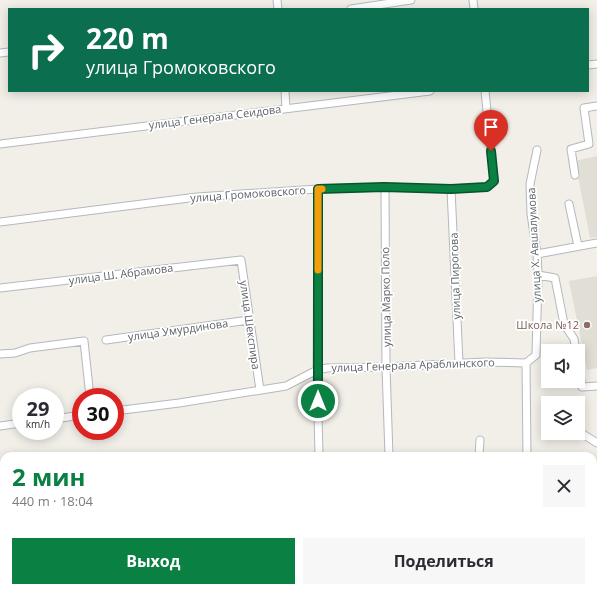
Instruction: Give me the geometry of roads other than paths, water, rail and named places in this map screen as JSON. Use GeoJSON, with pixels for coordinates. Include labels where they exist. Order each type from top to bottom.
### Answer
{"type":"FeatureCollection","features":[{"type":"Feature","properties":{"kind":"street"},"geometry":{"type":"LineString","coordinates":[[358,8],[411,0]]}},
{"type":"Feature","properties":{"kind":"street"},"geometry":{"type":"LineString","coordinates":[[285,92],[286,108]]}},
{"type":"Feature","properties":{"kind":"street","name":"улица Генерала Сеидова"},"geometry":{"type":"LineString","coordinates":[[0,144],[422,92]]}},
{"type":"Feature","properties":{"kind":"street","name":"улица Громоковского"},"geometry":{"type":"LineString","coordinates":[[0,222],[197,197],[318,189],[384,187],[451,189],[487,187],[494,181],[485,92]]}},
{"type":"Feature","properties":{"kind":"street"},"geometry":{"type":"LineString","coordinates":[[575,175],[571,149],[589,144],[584,108],[597,106]]}},
{"type":"Feature","properties":{"kind":"street","name":"улица Х. Авшалумова"},"geometry":{"type":"LineString","coordinates":[[526,363],[536,355],[538,275],[531,214],[530,184],[537,150]]}},
{"type":"Feature","properties":{"kind":"street","name":"улица Марко Поло"},"geometry":{"type":"LineString","coordinates":[[384,187],[386,367],[389,452]]}},
{"type":"Feature","properties":{"kind":"street"},"geometry":{"type":"LineString","coordinates":[[318,189],[317,370],[319,452]]}},
{"type":"Feature","properties":{"kind":"street","name":"улица Пирогова"},"geometry":{"type":"LineString","coordinates":[[451,189],[459,363]]}},
{"type":"Feature","properties":{"kind":"street"},"geometry":{"type":"LineString","coordinates":[[569,204],[578,246]]}},
{"type":"Feature","properties":{"kind":"street"},"geometry":{"type":"LineString","coordinates":[[536,254],[597,243]]}},
{"type":"Feature","properties":{"kind":"street","name":"улица Ш. Абрамова"},"geometry":{"type":"LineString","coordinates":[[0,288],[241,260]]}},
{"type":"Feature","properties":{"kind":"street","name":"улица Шекспира"},"geometry":{"type":"LineString","coordinates":[[241,260],[260,390]]}},
{"type":"Feature","properties":{"kind":"street"},"geometry":{"type":"LineString","coordinates":[[538,275],[555,278],[564,324],[574,339],[575,344]]}},
{"type":"Feature","properties":{"kind":"street","name":"улица Умурдинова"},"geometry":{"type":"LineString","coordinates":[[106,340],[249,320]]}},
{"type":"Feature","properties":{"kind":"street"},"geometry":{"type":"LineString","coordinates":[[0,354],[15,353],[30,348],[84,341],[89,388]]}},
{"type":"Feature","properties":{"kind":"street","name":"улица Генерала Араблинского"},"geometry":{"type":"LineString","coordinates":[[124,410],[179,403],[286,386],[317,370],[327,368],[386,367],[485,362],[526,363]]}},
{"type":"Feature","properties":{"kind":"street"},"geometry":{"type":"LineString","coordinates":[[526,363],[527,452]]}},
{"type":"Feature","properties":{"kind":"street"},"geometry":{"type":"LineString","coordinates":[[585,387],[597,386]]}},
{"type":"Feature","properties":{"kind":"street"},"geometry":{"type":"LineString","coordinates":[[0,426],[12,424]]}},
{"type":"Feature","properties":{"kind":"street"},"geometry":{"type":"LineString","coordinates":[[585,435],[597,443]]}},
{"type":"Feature","properties":{"kind":"street"},"geometry":{"type":"LineString","coordinates":[[479,452],[480,440]]}},
{"type":"Feature","properties":{"kind":"place","name":"Школа №12"},"geometry":{"type":"Point","coordinates":[587,325]}}]}
